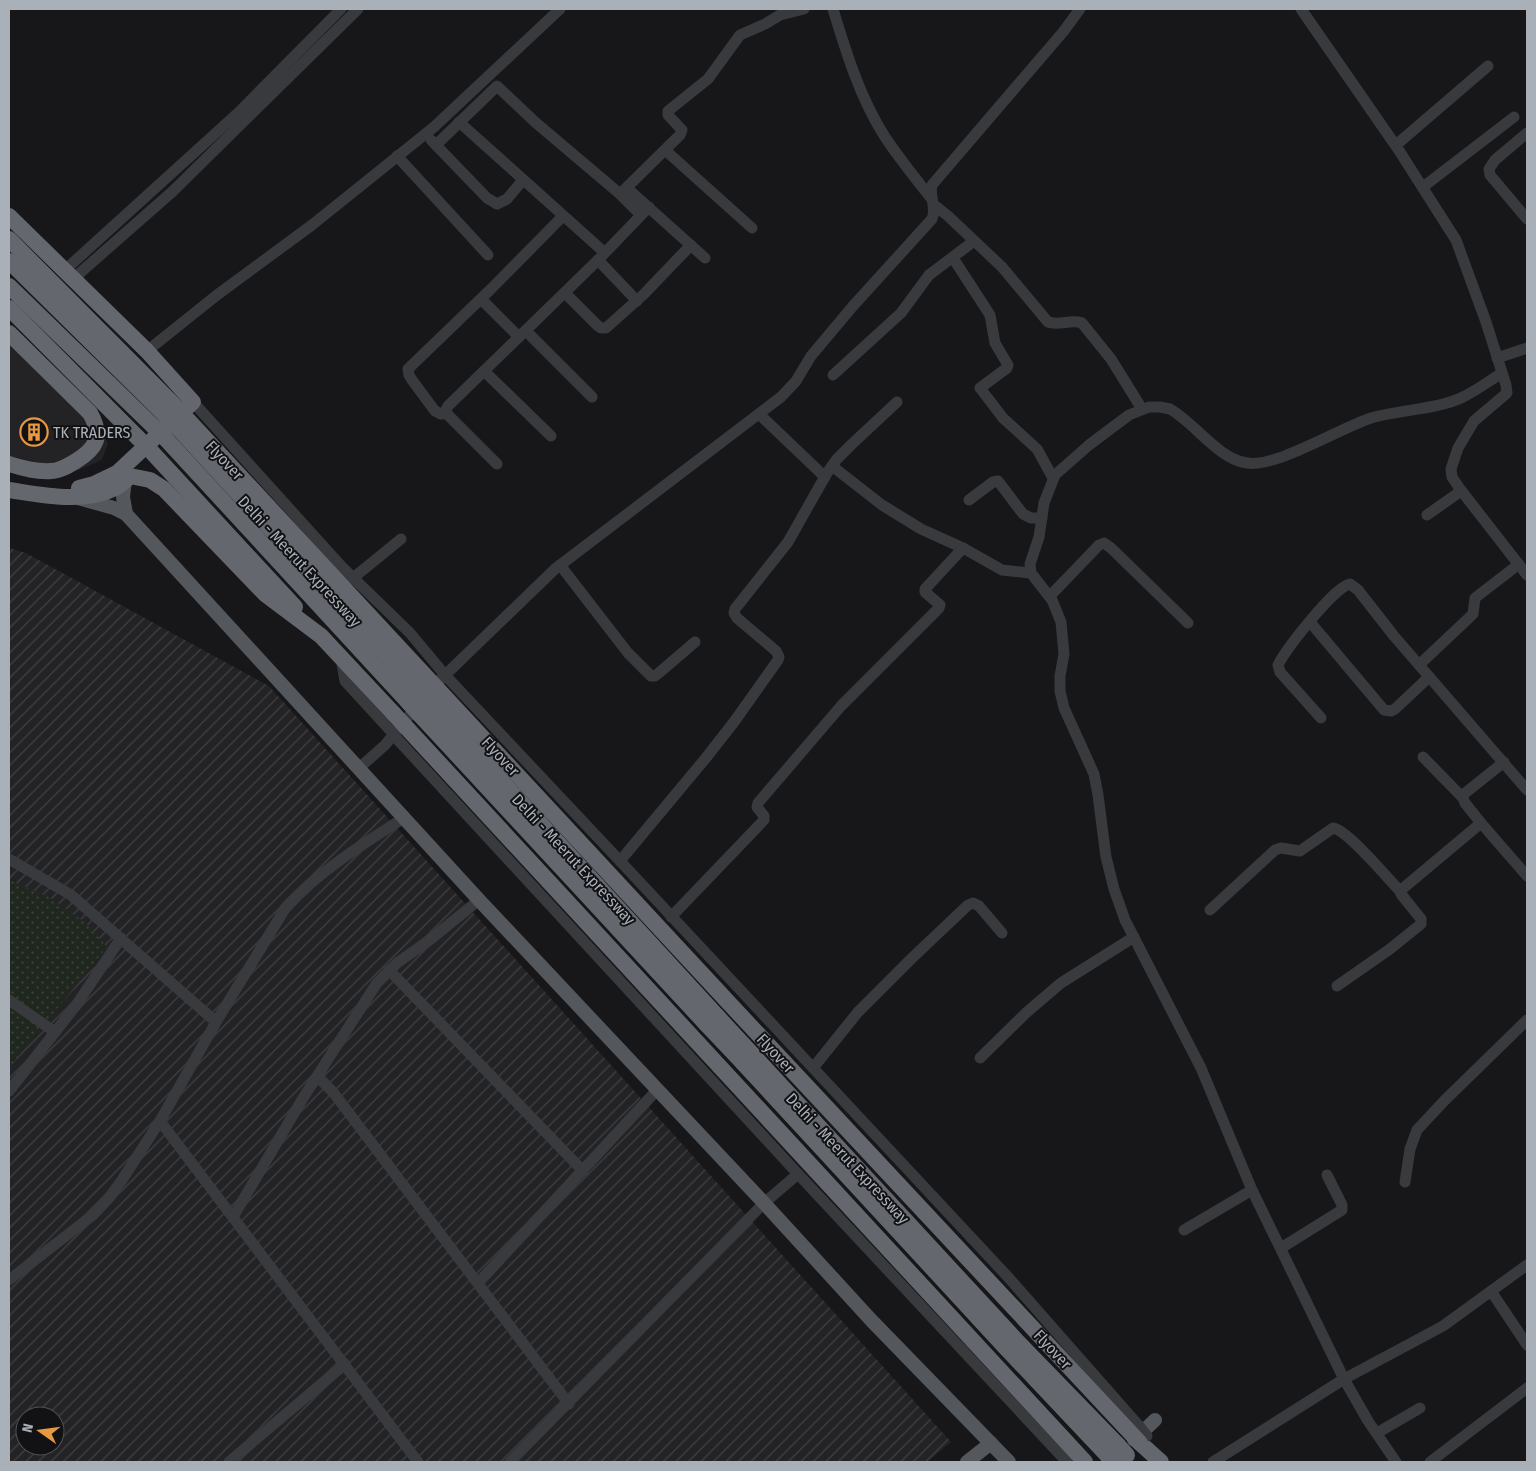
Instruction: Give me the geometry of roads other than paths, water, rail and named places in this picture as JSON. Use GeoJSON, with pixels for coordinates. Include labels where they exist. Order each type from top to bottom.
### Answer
{"type":"FeatureCollection","features":[{"type":"Feature","properties":{"kind":"highway"},"geometry":{"type":"LineString","coordinates":[[9,216],[147,351],[193,402],[117,473],[76,493]]}},
{"type":"Feature","properties":{"kind":"highway","name":"Flyover"},"geometry":{"type":"LineString","coordinates":[[9,239],[187,418],[715,988],[1150,1449]]}},
{"type":"Feature","properties":{"kind":"highway","name":"Delhi - Meerut Expressway"},"geometry":{"type":"LineString","coordinates":[[9,262],[165,427],[748,1058],[991,1332],[1118,1457]]}},
{"type":"Feature","properties":{"kind":"highway","name":"Delhi - Meerut Expressway"},"geometry":{"type":"LineString","coordinates":[[9,286],[165,427]]}},
{"type":"Feature","properties":{"kind":"highway"},"geometry":{"type":"LineString","coordinates":[[9,308],[149,449],[1085,1462]]}},
{"type":"Feature","properties":{"kind":"highway"},"geometry":{"type":"LineString","coordinates":[[9,333],[90,413],[96,423],[97,434],[96,442],[87,454],[67,466],[53,471],[34,470],[9,465]]}},
{"type":"Feature","properties":{"kind":"highway"},"geometry":{"type":"LineString","coordinates":[[9,465],[18,475],[17,482],[9,486]]}},
{"type":"Feature","properties":{"kind":"highway"},"geometry":{"type":"LineString","coordinates":[[9,490],[32,493],[106,492],[118,487],[128,478],[150,480],[164,489],[265,594],[321,636]]}},
{"type":"Feature","properties":{"kind":"main road"},"geometry":{"type":"LineString","coordinates":[[126,514],[123,497],[128,478]]}},
{"type":"Feature","properties":{"kind":"main road"},"geometry":{"type":"LineString","coordinates":[[76,493],[126,514],[479,900],[764,1203],[871,1320],[991,1443],[1001,1460]]}},
{"type":"Feature","properties":{"kind":"main road"},"geometry":{"type":"LineString","coordinates":[[1118,1457],[1155,1420]]}},
{"type":"Feature","properties":{"kind":"main road"},"geometry":{"type":"LineString","coordinates":[[967,1462],[991,1443]]}},
{"type":"Feature","properties":{"kind":"street"},"geometry":{"type":"LineString","coordinates":[[69,275],[136,205],[239,112],[342,9]]}},
{"type":"Feature","properties":{"kind":"street"},"geometry":{"type":"LineString","coordinates":[[69,275],[145,216],[172,192],[358,9]]}},
{"type":"Feature","properties":{"kind":"street"},"geometry":{"type":"LineString","coordinates":[[147,351],[217,295],[312,225],[425,134],[560,9]]}},
{"type":"Feature","properties":{"kind":"street"},"geometry":{"type":"LineString","coordinates":[[624,191],[682,132],[668,115],[668,111],[708,79],[737,37],[780,15],[804,9]]}},
{"type":"Feature","properties":{"kind":"street"},"geometry":{"type":"LineString","coordinates":[[833,9],[853,71],[876,120],[932,201],[1002,267],[1048,322],[1053,324],[1076,322],[1082,324],[1111,358],[1142,409]]}},
{"type":"Feature","properties":{"kind":"street"},"geometry":{"type":"LineString","coordinates":[[358,769],[385,744],[445,675],[560,565],[759,414],[790,388],[824,340],[880,275],[932,219],[935,210],[932,201],[932,185],[1063,32],[1080,9]]}},
{"type":"Feature","properties":{"kind":"street"},"geometry":{"type":"LineString","coordinates":[[1301,9],[1396,146],[1460,248],[1486,322],[1507,393],[1474,421],[1453,460],[1452,477],[1527,575]]}},
{"type":"Feature","properties":{"kind":"street"},"geometry":{"type":"LineString","coordinates":[[1396,146],[1488,66]]}},
{"type":"Feature","properties":{"kind":"street"},"geometry":{"type":"LineString","coordinates":[[436,145],[497,86],[535,122],[624,191],[645,211],[691,245],[705,258]]}},
{"type":"Feature","properties":{"kind":"street"},"geometry":{"type":"LineString","coordinates":[[1422,187],[1514,118]]}},
{"type":"Feature","properties":{"kind":"street"},"geometry":{"type":"LineString","coordinates":[[459,122],[563,216],[601,256],[637,300]]}},
{"type":"Feature","properties":{"kind":"street"},"geometry":{"type":"LineString","coordinates":[[425,134],[487,198],[497,204],[507,200],[523,180]]}},
{"type":"Feature","properties":{"kind":"street"},"geometry":{"type":"LineString","coordinates":[[1526,137],[1495,160],[1489,169],[1490,175],[1527,219]]}},
{"type":"Feature","properties":{"kind":"street"},"geometry":{"type":"LineString","coordinates":[[666,150],[752,228]]}},
{"type":"Feature","properties":{"kind":"street"},"geometry":{"type":"LineString","coordinates":[[398,156],[488,255]]}},
{"type":"Feature","properties":{"kind":"street"},"geometry":{"type":"LineString","coordinates":[[136,205],[145,216]]}},
{"type":"Feature","properties":{"kind":"street"},"geometry":{"type":"LineString","coordinates":[[446,413],[448,406],[565,293],[645,211]]}},
{"type":"Feature","properties":{"kind":"street"},"geometry":{"type":"LineString","coordinates":[[498,464],[446,413],[441,414],[435,410],[409,375],[408,369],[563,216]]}},
{"type":"Feature","properties":{"kind":"street"},"geometry":{"type":"LineString","coordinates":[[834,375],[901,313],[929,275],[974,242]]}},
{"type":"Feature","properties":{"kind":"street"},"geometry":{"type":"LineString","coordinates":[[565,293],[601,328],[606,328],[637,300],[691,245]]}},
{"type":"Feature","properties":{"kind":"street"},"geometry":{"type":"LineString","coordinates":[[952,258],[970,282],[990,315],[995,343],[1008,365],[1007,368],[980,388],[1008,424],[1037,449],[1053,478]]}},
{"type":"Feature","properties":{"kind":"street"},"geometry":{"type":"LineString","coordinates":[[481,299],[523,334],[592,397]]}},
{"type":"Feature","properties":{"kind":"street"},"geometry":{"type":"LineString","coordinates":[[1497,358],[1527,348]]}},
{"type":"Feature","properties":{"kind":"street"},"geometry":{"type":"LineString","coordinates":[[484,371],[551,436]]}},
{"type":"Feature","properties":{"kind":"street"},"geometry":{"type":"LineString","coordinates":[[1396,1462],[1376,1433],[1344,1379],[1252,1190],[1202,1068],[1125,920],[1114,889],[1106,857],[1094,774],[1064,708],[1060,690],[1060,676],[1064,654],[1063,633],[1058,612],[1050,596],[1031,573],[1030,564],[1039,537],[1044,503],[1053,478],[1114,425],[1142,409],[1160,407],[1170,409],[1232,458],[1246,463],[1258,464],[1296,451],[1369,419],[1449,402],[1463,397],[1502,372]]}},
{"type":"Feature","properties":{"kind":"street"},"geometry":{"type":"LineString","coordinates":[[193,402],[353,578],[410,633],[445,675],[1008,1277],[1138,1426],[1150,1449]]}},
{"type":"Feature","properties":{"kind":"street"},"geometry":{"type":"LineString","coordinates":[[620,861],[705,759],[778,660],[779,657],[776,651],[736,618],[734,613],[788,542],[832,466],[852,444],[898,402]]}},
{"type":"Feature","properties":{"kind":"street"},"geometry":{"type":"LineString","coordinates":[[759,414],[825,478]]}},
{"type":"Feature","properties":{"kind":"street"},"geometry":{"type":"LineString","coordinates":[[832,466],[882,505],[921,529],[963,548],[1002,570],[1031,573]]}},
{"type":"Feature","properties":{"kind":"street"},"geometry":{"type":"LineString","coordinates":[[969,500],[993,482],[998,481],[1023,514],[1031,518],[1042,518]]}},
{"type":"Feature","properties":{"kind":"street"},"geometry":{"type":"LineString","coordinates":[[1427,515],[1461,491]]}},
{"type":"Feature","properties":{"kind":"street"},"geometry":{"type":"LineString","coordinates":[[353,578],[401,539]]}},
{"type":"Feature","properties":{"kind":"street"},"geometry":{"type":"LineString","coordinates":[[1050,596],[1099,545],[1104,543],[1188,623]]}},
{"type":"Feature","properties":{"kind":"street"},"geometry":{"type":"LineString","coordinates":[[672,917],[764,820],[764,816],[757,807],[758,803],[841,706],[939,608],[940,605],[925,592],[925,589],[963,548]]}},
{"type":"Feature","properties":{"kind":"street"},"geometry":{"type":"LineString","coordinates":[[1419,664],[1475,612],[1474,603],[1476,598],[1519,564]]}},
{"type":"Feature","properties":{"kind":"street"},"geometry":{"type":"LineString","coordinates":[[560,565],[624,647],[651,676],[655,676],[695,642]]}},
{"type":"Feature","properties":{"kind":"street"},"geometry":{"type":"LineString","coordinates":[[1321,718],[1278,669],[1278,665],[1281,658],[1310,622],[1343,587],[1350,584],[1358,590],[1429,677],[1527,790]]}},
{"type":"Feature","properties":{"kind":"street"},"geometry":{"type":"LineString","coordinates":[[1310,622],[1380,706],[1387,711],[1395,708],[1429,677]]}},
{"type":"Feature","properties":{"kind":"street"},"geometry":{"type":"LineString","coordinates":[[341,657],[345,681],[398,740],[798,1174],[1067,1462]]}},
{"type":"Feature","properties":{"kind":"street"},"geometry":{"type":"LineString","coordinates":[[1423,757],[1463,798],[1481,823],[1524,863],[1527,876]]}},
{"type":"Feature","properties":{"kind":"street"},"geometry":{"type":"LineString","coordinates":[[1463,798],[1466,793],[1504,762]]}},
{"type":"Feature","properties":{"kind":"street"},"geometry":{"type":"LineString","coordinates":[[11,1274],[93,1214],[110,1198],[160,1121],[216,1022],[286,907],[294,898],[343,858],[404,818]]}},
{"type":"Feature","properties":{"kind":"street"},"geometry":{"type":"LineString","coordinates":[[1401,892],[1402,889],[1481,823]]}},
{"type":"Feature","properties":{"kind":"street"},"geometry":{"type":"LineString","coordinates":[[1210,910],[1278,848],[1300,851],[1333,828],[1340,830],[1401,892],[1421,919],[1421,924],[1390,949],[1337,986]]}},
{"type":"Feature","properties":{"kind":"street"},"geometry":{"type":"LineString","coordinates":[[9,859],[72,895],[216,1022]]}},
{"type":"Feature","properties":{"kind":"street"},"geometry":{"type":"LineString","coordinates":[[233,1217],[284,1128],[369,996],[388,970],[431,939],[479,900]]}},
{"type":"Feature","properties":{"kind":"street"},"geometry":{"type":"LineString","coordinates":[[813,1068],[858,1012],[968,905],[973,903],[979,906],[1002,933]]}},
{"type":"Feature","properties":{"kind":"street"},"geometry":{"type":"LineString","coordinates":[[980,1058],[1027,1012],[1061,983],[1134,937]]}},
{"type":"Feature","properties":{"kind":"street"},"geometry":{"type":"LineString","coordinates":[[9,1091],[77,1004],[122,938]]}},
{"type":"Feature","properties":{"kind":"street"},"geometry":{"type":"LineString","coordinates":[[388,970],[583,1171]]}},
{"type":"Feature","properties":{"kind":"street"},"geometry":{"type":"LineString","coordinates":[[9,1000],[55,1032]]}},
{"type":"Feature","properties":{"kind":"street"},"geometry":{"type":"LineString","coordinates":[[692,1059],[752,1003]]}},
{"type":"Feature","properties":{"kind":"street"},"geometry":{"type":"LineString","coordinates":[[1405,1182],[1410,1149],[1416,1130],[1527,1020]]}},
{"type":"Feature","properties":{"kind":"street"},"geometry":{"type":"LineString","coordinates":[[709,1077],[769,1021]]}},
{"type":"Feature","properties":{"kind":"street"},"geometry":{"type":"LineString","coordinates":[[318,1077],[333,1092],[569,1404]]}},
{"type":"Feature","properties":{"kind":"street"},"geometry":{"type":"LineString","coordinates":[[478,1283],[657,1090]]}},
{"type":"Feature","properties":{"kind":"street"},"geometry":{"type":"LineString","coordinates":[[160,1121],[418,1462]]}},
{"type":"Feature","properties":{"kind":"street"},"geometry":{"type":"LineString","coordinates":[[510,1462],[569,1404],[764,1203],[798,1174]]}},
{"type":"Feature","properties":{"kind":"street"},"geometry":{"type":"LineString","coordinates":[[1281,1248],[1342,1210],[1342,1206],[1327,1175]]}},
{"type":"Feature","properties":{"kind":"street"},"geometry":{"type":"LineString","coordinates":[[1184,1230],[1252,1190]]}},
{"type":"Feature","properties":{"kind":"street"},"geometry":{"type":"LineString","coordinates":[[1213,1462],[1344,1379],[1443,1326],[1527,1265]]}},
{"type":"Feature","properties":{"kind":"street"},"geometry":{"type":"LineString","coordinates":[[1491,1291],[1527,1345]]}},
{"type":"Feature","properties":{"kind":"street"},"geometry":{"type":"LineString","coordinates":[[229,1462],[345,1364]]}},
{"type":"Feature","properties":{"kind":"street"},"geometry":{"type":"LineString","coordinates":[[1430,1462],[1527,1388]]}},
{"type":"Feature","properties":{"kind":"street"},"geometry":{"type":"LineString","coordinates":[[1376,1433],[1420,1408]]}},
{"type":"Feature","properties":{"kind":"place","name":"TK TRADERS"},"geometry":{"type":"Point","coordinates":[34,432]}}]}
